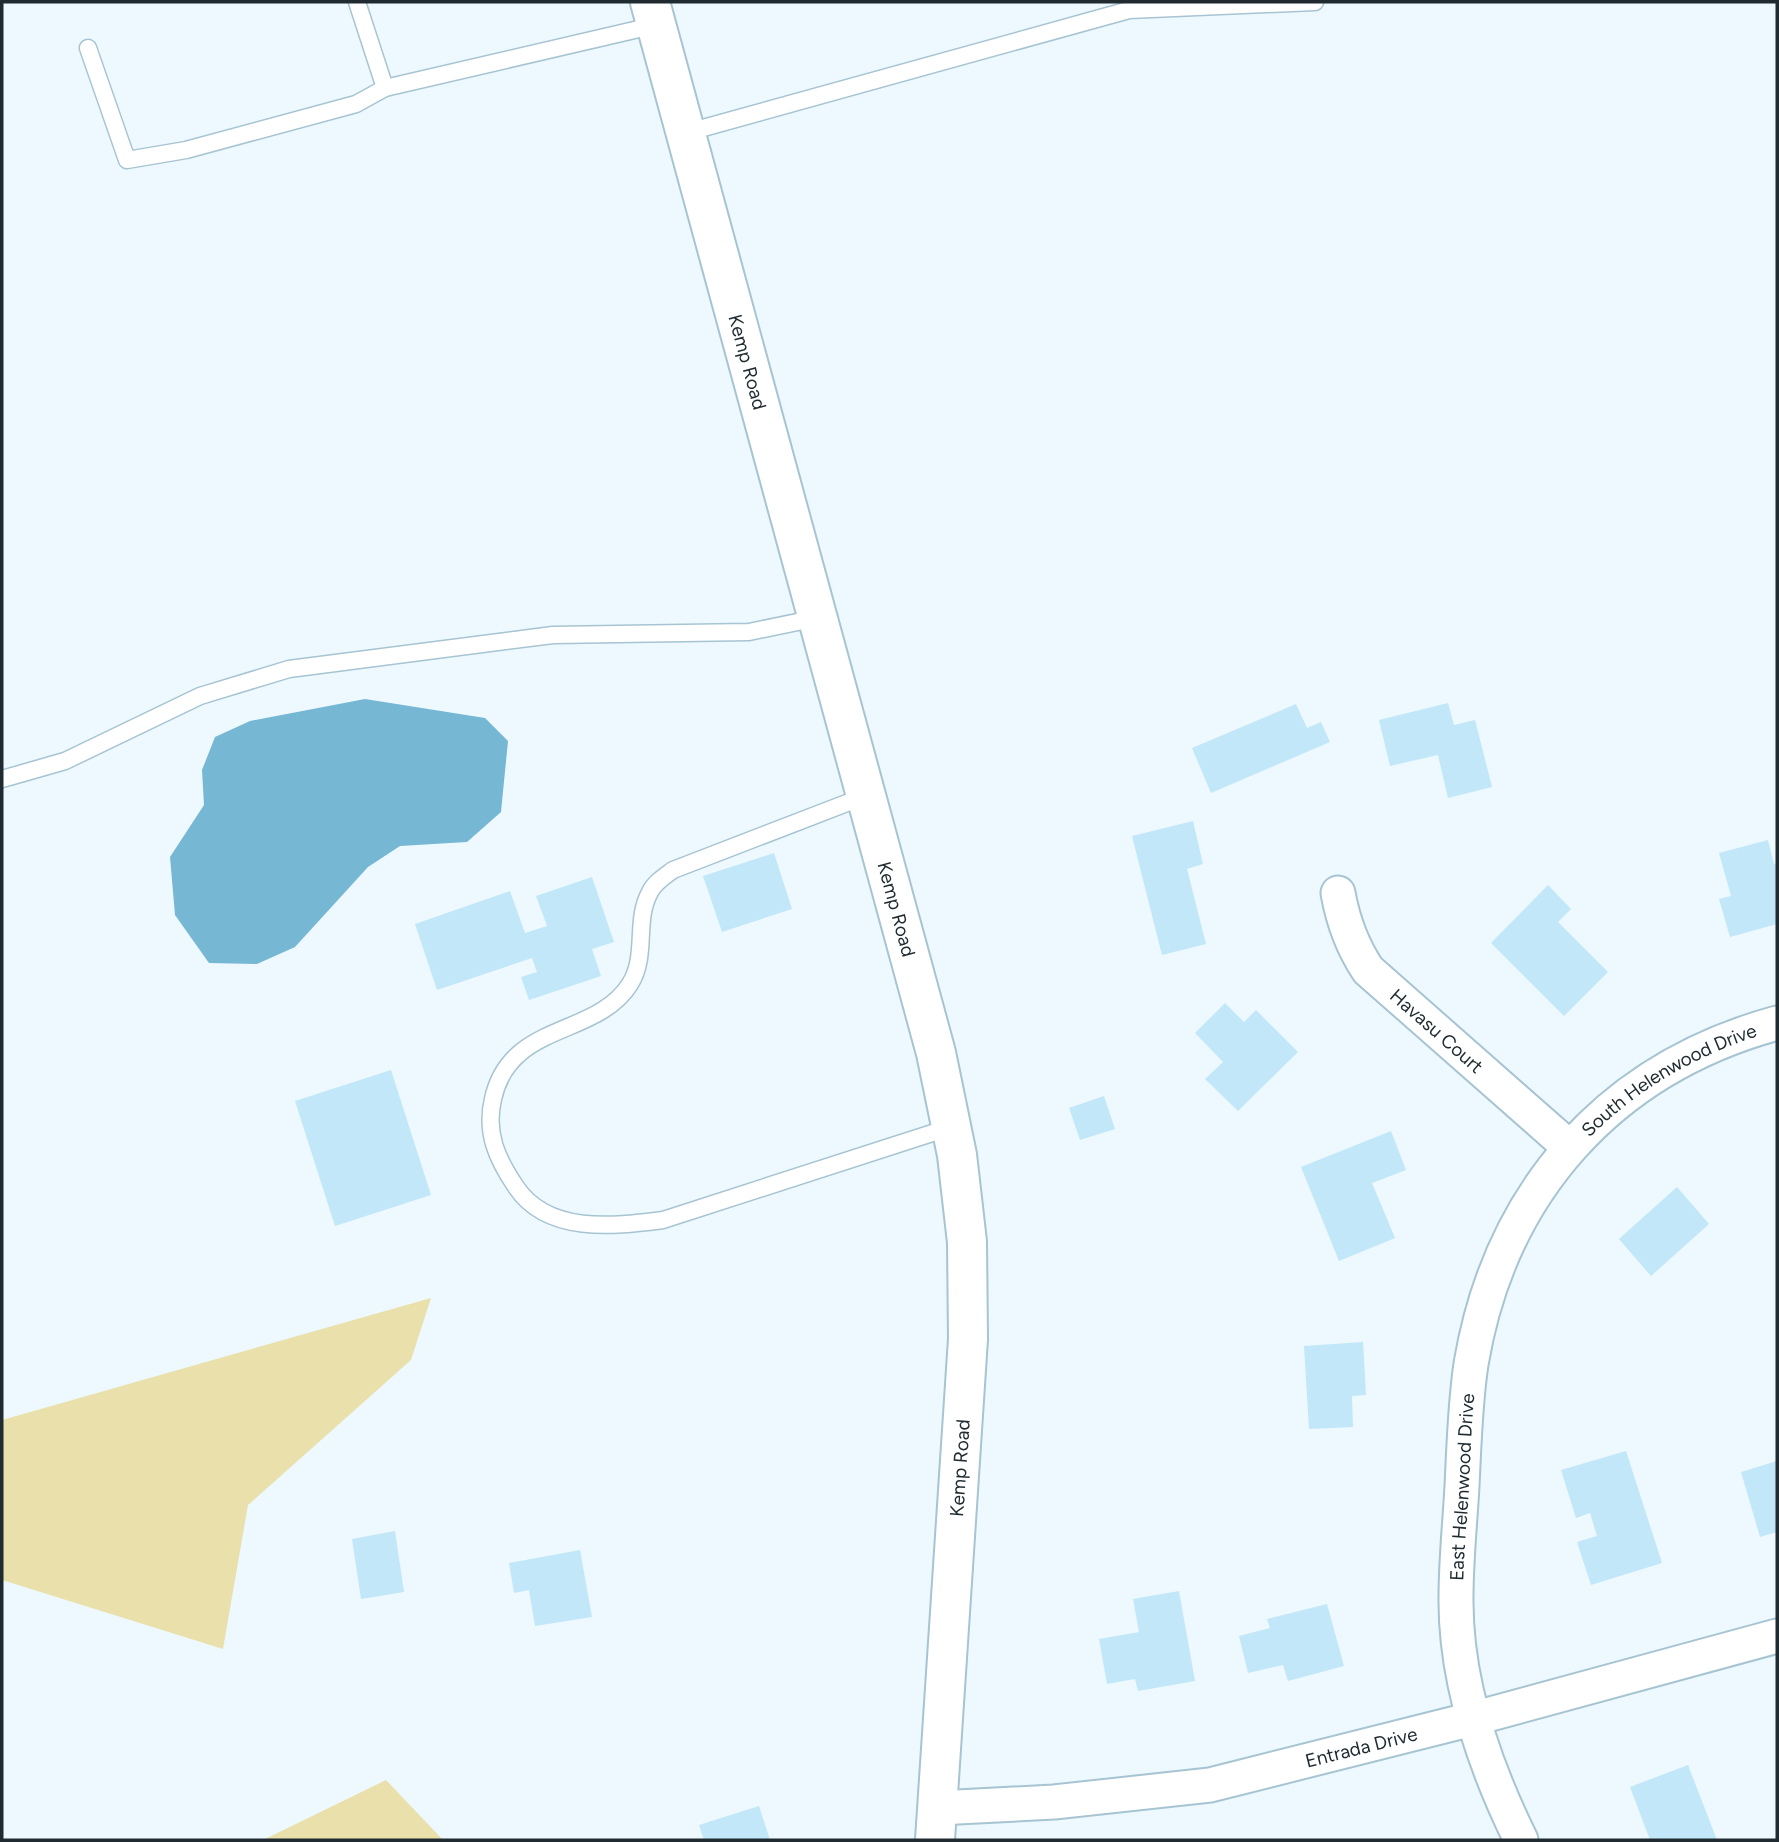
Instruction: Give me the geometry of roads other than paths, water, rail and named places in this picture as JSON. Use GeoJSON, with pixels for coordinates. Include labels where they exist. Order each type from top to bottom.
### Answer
{"type":"FeatureCollection","features":[{"type":"Feature","properties":{"kind":"main road","name":"Kemp Road"},"geometry":{"type":"LineString","coordinates":[[653,13],[936,1053],[951,1127],[967,1242],[968,1339],[937,1824]]}},
{"type":"Feature","properties":{"kind":"street","name":"Havasu Court"},"geometry":{"type":"LineString","coordinates":[[1338,893],[1342,915],[1357,954],[1368,970],[1569,1147]]}},
{"type":"Feature","properties":{"kind":"street","name":"South Helenwood Drive"},"geometry":{"type":"LineString","coordinates":[[1569,1147],[1607,1110],[1652,1076],[1701,1049],[1777,1023]]}},
{"type":"Feature","properties":{"kind":"street","name":"East Helenwood Drive"},"geometry":{"type":"LineString","coordinates":[[1521,1840],[1495,1788],[1472,1719],[1461,1663],[1456,1599],[1472,1363],[1486,1300],[1508,1239],[1535,1192],[1569,1147]]}},
{"type":"Feature","properties":{"kind":"street","name":"Entrada Drive"},"geometry":{"type":"LineString","coordinates":[[937,1824],[1054,1801],[1210,1785],[1472,1719],[1777,1636]]}},
{"type":"Feature","properties":{"kind":"lane"},"geometry":{"type":"LineString","coordinates":[[357,2],[385,88]]}},
{"type":"Feature","properties":{"kind":"lane"},"geometry":{"type":"LineString","coordinates":[[685,133],[1129,9],[1315,2]]}},
{"type":"Feature","properties":{"kind":"lane"},"geometry":{"type":"LineString","coordinates":[[88,48],[127,160],[186,150],[356,104],[385,88],[653,13]]}},
{"type":"Feature","properties":{"kind":"lane"},"geometry":{"type":"LineString","coordinates":[[2,779],[65,761],[200,696],[289,669],[553,635],[750,632],[817,618]]}},
{"type":"Feature","properties":{"kind":"lane"},"geometry":{"type":"LineString","coordinates":[[866,796],[673,870],[650,890],[642,912],[642,951],[630,984],[609,1007],[526,1047],[498,1076],[489,1118],[496,1158],[519,1192],[543,1214],[581,1223],[619,1225],[663,1220],[951,1127]]}},
{"type":"Feature","properties":{"kind":"water"},"geometry":{"type":"Polygon","coordinates":[[[365,699],[485,718],[508,741],[501,812],[467,842],[400,846],[368,867],[295,947],[257,964],[209,963],[175,915],[170,857],[204,805],[202,770],[215,737],[250,721],[365,699]]]}}]}
